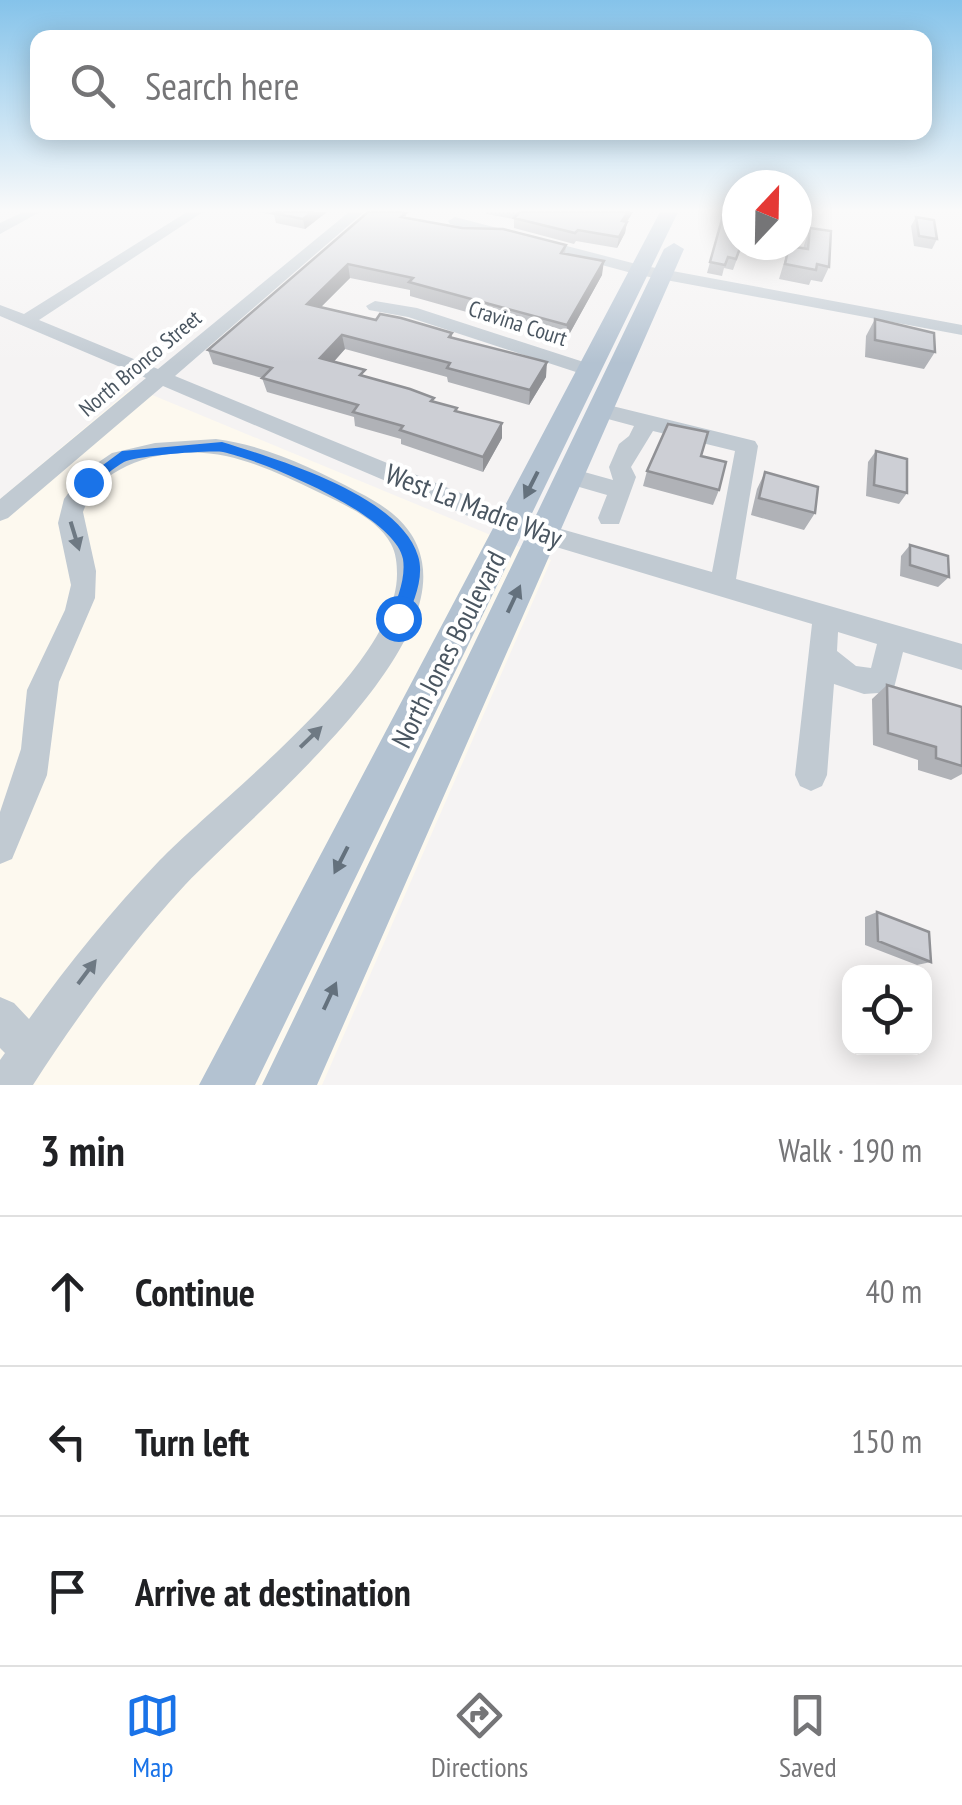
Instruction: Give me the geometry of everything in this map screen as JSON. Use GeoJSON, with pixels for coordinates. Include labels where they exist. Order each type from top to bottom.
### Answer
{"type":"FeatureCollection","features":[{"type":"Feature","properties":{"kind":"main road","name":"North Jones Boulevard"},"geometry":{"type":"LineString","coordinates":[[226,1085],[528,529],[570,476],[600,410],[653,263]]}},
{"type":"Feature","properties":{"kind":"main road","name":"North Jones Boulevard"},"geometry":{"type":"LineString","coordinates":[[289,1085],[528,529],[589,370],[656,263]]}},
{"type":"Feature","properties":{"kind":"street"},"geometry":{"type":"LineString","coordinates":[[26,321],[117,263]]}},
{"type":"Feature","properties":{"kind":"street","name":"North Bronco Street"},"geometry":{"type":"LineString","coordinates":[[0,512],[298,263]]}},
{"type":"Feature","properties":{"kind":"street"},"geometry":{"type":"LineString","coordinates":[[614,263],[962,330]]}},
{"type":"Feature","properties":{"kind":"street","name":"Cravina Court"},"geometry":{"type":"LineString","coordinates":[[375,306],[411,312],[589,370]]}},
{"type":"Feature","properties":{"kind":"street","name":"West La Madre Way"},"geometry":{"type":"LineString","coordinates":[[0,310],[528,529],[962,657]]}},
{"type":"Feature","properties":{"kind":"street"},"geometry":{"type":"LineString","coordinates":[[600,410],[747,446],[722,587]]}},
{"type":"Feature","properties":{"kind":"street"},"geometry":{"type":"LineString","coordinates":[[610,518],[625,477],[620,466],[646,422]]}},
{"type":"Feature","properties":{"kind":"street"},"geometry":{"type":"LineString","coordinates":[[0,847],[19,813],[37,748],[42,684],[82,600],[85,579],[68,525],[73,503],[84,486],[122,456],[222,447],[313,480],[365,507],[393,528],[411,558],[407,597],[381,654],[330,718],[175,870],[113,937],[18,1075]]}},
{"type":"Feature","properties":{"kind":"street"},"geometry":{"type":"LineString","coordinates":[[47,472],[84,486]]}},
{"type":"Feature","properties":{"kind":"street"},"geometry":{"type":"LineString","coordinates":[[570,476],[620,490]]}},
{"type":"Feature","properties":{"kind":"street"},"geometry":{"type":"LineString","coordinates":[[812,775],[826,618]]}},
{"type":"Feature","properties":{"kind":"street"},"geometry":{"type":"LineString","coordinates":[[822,655],[836,672],[861,682],[883,682],[892,636]]}},
{"type":"Feature","properties":{"kind":"street"},"geometry":{"type":"LineString","coordinates":[[0,1017],[18,1075]]}},
{"type":"Feature","properties":{"kind":"shaded area"},"geometry":{"type":"Polygon","coordinates":[[[133,387],[551,560],[322,1085],[0,1085],[0,499],[133,387]]]}},
{"type":"Feature","properties":{"kind":"building"},"geometry":{"type":"Polygon","coordinates":[[[309,263],[603,263],[567,325],[409,282],[413,278],[348,264],[307,304],[376,320],[380,314],[401,318],[452,333],[449,337],[547,362],[530,390],[447,368],[450,363],[342,335],[320,358],[365,370],[360,375],[434,398],[431,401],[457,408],[455,411],[502,423],[483,457],[400,430],[403,426],[353,412],[358,405],[262,378],[272,368],[208,350],[309,263]]]}},
{"type":"Feature","properties":{"kind":"building"},"geometry":{"type":"Polygon","coordinates":[[[829,263],[829,267],[817,264],[816,270],[785,264],[829,263]]]}},
{"type":"Feature","properties":{"kind":"building"},"geometry":{"type":"Polygon","coordinates":[[[875,319],[934,333],[935,352],[875,340],[875,319]]]}},
{"type":"Feature","properties":{"kind":"building"},"geometry":{"type":"Polygon","coordinates":[[[668,424],[708,432],[701,456],[726,462],[719,490],[647,471],[668,424]]]}},
{"type":"Feature","properties":{"kind":"building"},"geometry":{"type":"Polygon","coordinates":[[[876,451],[907,459],[907,493],[874,485],[876,451]]]}},
{"type":"Feature","properties":{"kind":"building"},"geometry":{"type":"Polygon","coordinates":[[[765,472],[818,487],[815,513],[759,498],[765,472]]]}},
{"type":"Feature","properties":{"kind":"building"},"geometry":{"type":"Polygon","coordinates":[[[910,545],[948,556],[949,577],[910,565],[910,545]]]}},
{"type":"Feature","properties":{"kind":"building"},"geometry":{"type":"Polygon","coordinates":[[[887,685],[962,707],[962,766],[936,758],[936,747],[888,733],[887,685]]]}},
{"type":"Feature","properties":{"kind":"building"},"geometry":{"type":"Polygon","coordinates":[[[877,912],[929,932],[931,962],[878,941],[877,912]]]}},
{"type":"Feature","properties":{"kind":"route"},"geometry":{"type":"LineString","coordinates":[[88,482],[122,456],[222,447],[313,480],[365,507],[393,528],[411,558],[407,597],[398,618]]}}]}
